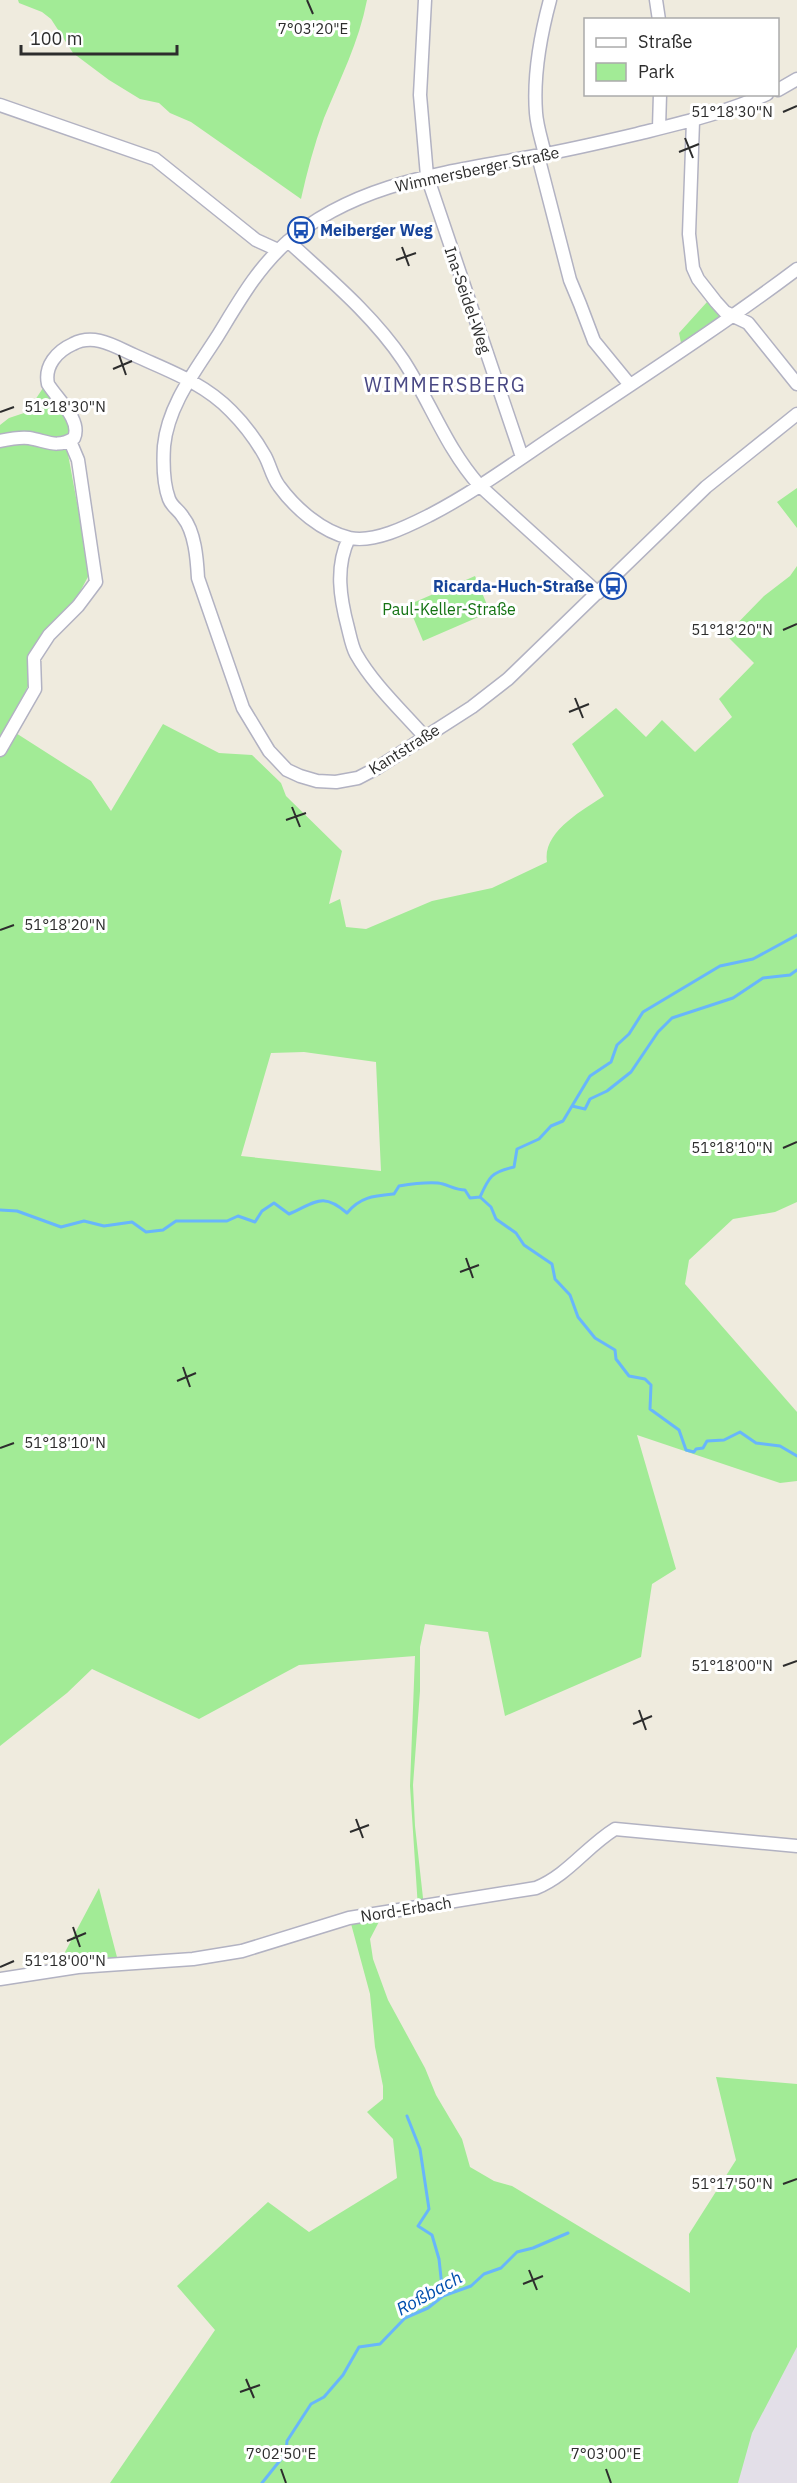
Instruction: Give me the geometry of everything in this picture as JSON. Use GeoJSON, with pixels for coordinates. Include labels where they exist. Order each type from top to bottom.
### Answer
{"type":"FeatureCollection","features":[{"type":"Feature","properties":{"kind":"street","name":"Ina-Seidel-Weg"},"geometry":{"type":"LineString","coordinates":[[425,0],[420,95],[427,176],[522,457]]}},
{"type":"Feature","properties":{"kind":"street"},"geometry":{"type":"LineString","coordinates":[[550,0],[538,48],[536,82],[536,114],[542,155],[570,280],[594,341],[630,385]]}},
{"type":"Feature","properties":{"kind":"street"},"geometry":{"type":"LineString","coordinates":[[656,0],[659,18]]}},
{"type":"Feature","properties":{"kind":"street"},"geometry":{"type":"LineString","coordinates":[[779,89],[797,79]]}},
{"type":"Feature","properties":{"kind":"street"},"geometry":{"type":"LineString","coordinates":[[659,128],[660,96]]}},
{"type":"Feature","properties":{"kind":"street","name":"Wimmersberger Straße"},"geometry":{"type":"LineString","coordinates":[[190,380],[247,287],[278,250],[307,226],[338,209],[395,185],[427,176],[542,155],[693,121],[762,96]]}},
{"type":"Feature","properties":{"kind":"street"},"geometry":{"type":"LineString","coordinates":[[0,105],[155,159],[256,240],[278,250]]}},
{"type":"Feature","properties":{"kind":"street"},"geometry":{"type":"LineString","coordinates":[[693,121],[689,234],[693,268],[703,286],[725,312],[748,323],[797,384]]}},
{"type":"Feature","properties":{"kind":"street"},"geometry":{"type":"LineString","coordinates":[[288,242],[352,300],[384,335],[415,379],[461,466],[598,593]]}},
{"type":"Feature","properties":{"kind":"street"},"geometry":{"type":"LineString","coordinates":[[0,441],[28,438],[49,445],[70,441],[76,433],[75,422],[52,391],[46,377],[50,363],[72,344],[88,338],[107,343],[212,392],[259,445],[278,485],[297,504],[325,528],[349,538],[371,537],[410,524],[431,514],[479,485],[734,317],[797,269]]}},
{"type":"Feature","properties":{"kind":"street","name":"Kantstraße"},"geometry":{"type":"LineString","coordinates":[[190,380],[170,416],[166,432],[165,482],[170,501],[175,510],[184,517],[192,537],[198,578],[243,708],[269,752],[287,770],[317,781],[336,782],[358,778],[472,707],[508,679],[706,486],[797,414]]}},
{"type":"Feature","properties":{"kind":"street"},"geometry":{"type":"LineString","coordinates":[[0,750],[35,689],[34,658],[49,635],[78,606],[96,582],[78,460],[70,441]]}},
{"type":"Feature","properties":{"kind":"street"},"geometry":{"type":"LineString","coordinates":[[349,538],[344,549],[340,573],[341,599],[354,651],[365,669],[424,736]]}},
{"type":"Feature","properties":{"kind":"street","name":"Nord-Erbach"},"geometry":{"type":"LineString","coordinates":[[0,1979],[78,1967],[193,1959],[242,1951],[349,1918],[536,1888],[553,1881],[594,1844],[615,1829],[797,1846]]}},
{"type":"Feature","properties":{"kind":"shaded area"},"geometry":{"type":"Polygon","coordinates":[[[797,2347],[797,2483],[738,2483],[749,2434],[797,2347]]]}},
{"type":"Feature","properties":{"kind":"green space"},"geometry":{"type":"Polygon","coordinates":[[[18,0],[367,0],[354,46],[320,128],[301,199],[191,122],[170,113],[159,103],[140,99],[109,80],[73,53],[51,19],[42,12],[19,3],[18,0]]]}},
{"type":"Feature","properties":{"kind":"green space"},"geometry":{"type":"Polygon","coordinates":[[[707,302],[721,318],[681,343],[679,333],[707,302]]]}},
{"type":"Feature","properties":{"kind":"green space"},"geometry":{"type":"Polygon","coordinates":[[[43,388],[72,425],[71,435],[65,438],[90,573],[74,603],[31,656],[28,686],[8,728],[91,781],[111,811],[163,724],[219,753],[252,755],[281,783],[286,796],[342,851],[329,904],[340,899],[346,927],[366,929],[432,901],[492,888],[547,862],[547,851],[557,832],[575,815],[604,796],[572,744],[616,708],[646,737],[662,720],[695,752],[732,717],[719,699],[754,663],[726,635],[764,596],[790,576],[797,566],[797,1202],[775,1212],[733,1219],[689,1260],[685,1284],[797,1412],[797,1481],[780,1483],[637,1435],[676,1569],[652,1584],[641,1657],[505,1716],[488,1632],[425,1624],[420,1647],[420,1691],[413,1785],[424,1907],[418,1908],[410,1786],[415,1656],[299,1665],[199,1719],[92,1669],[67,1693],[0,1746],[0,425],[9,418],[27,412],[43,388]],[[304,1052],[271,1053],[241,1156],[381,1171],[376,1062],[304,1052]]]}},
{"type":"Feature","properties":{"kind":"green space"},"geometry":{"type":"Polygon","coordinates":[[[797,488],[797,528],[777,502],[797,488]]]}},
{"type":"Feature","properties":{"kind":"green space","name":"Paul-Keller-Straße"},"geometry":{"type":"Polygon","coordinates":[[[475,576],[490,612],[423,641],[408,605],[475,576]]]}},
{"type":"Feature","properties":{"kind":"green space"},"geometry":{"type":"Polygon","coordinates":[[[99,1888],[118,1961],[56,1969],[99,1888]]]}},
{"type":"Feature","properties":{"kind":"green space"},"geometry":{"type":"Polygon","coordinates":[[[384,1912],[370,1939],[373,1959],[388,2000],[425,2068],[436,2095],[462,2139],[470,2167],[494,2181],[512,2186],[690,2293],[689,2234],[736,2160],[716,2077],[797,2084],[797,2347],[752,2433],[738,2483],[110,2483],[215,2330],[177,2286],[268,2202],[309,2232],[397,2178],[393,2139],[367,2112],[383,2099],[383,2086],[375,2047],[370,1994],[350,1920],[384,1912]]]}},
{"type":"Feature","properties":{"kind":"waterway"},"geometry":{"type":"LineString","coordinates":[[480,1197],[492,1176],[514,1167],[517,1149],[539,1139],[551,1126],[563,1121],[590,1076],[611,1062],[617,1045],[629,1034],[643,1012],[720,966],[753,959],[797,935]]}},
{"type":"Feature","properties":{"kind":"waterway"},"geometry":{"type":"LineString","coordinates":[[572,1106],[585,1109],[590,1099],[607,1091],[631,1072],[658,1032],[672,1018],[733,998],[763,978],[790,975],[797,970]]}},
{"type":"Feature","properties":{"kind":"waterway"},"geometry":{"type":"LineString","coordinates":[[0,1210],[17,1211],[61,1227],[84,1221],[104,1226],[132,1222],[146,1232],[163,1230],[176,1221],[227,1221],[238,1216],[255,1222],[262,1211],[274,1203],[289,1214],[312,1203],[325,1201],[331,1202],[347,1213],[362,1200],[394,1194],[399,1186],[418,1183],[441,1184],[465,1190],[470,1198],[480,1197]]}},
{"type":"Feature","properties":{"kind":"waterway"},"geometry":{"type":"LineString","coordinates":[[480,1197],[491,1207],[496,1219],[516,1233],[524,1245],[552,1264],[555,1279],[570,1295],[578,1317],[595,1338],[615,1350],[616,1359],[629,1376],[645,1379],[651,1385],[650,1409],[679,1430],[686,1450],[694,1452],[696,1449],[703,1448],[707,1441],[724,1440],[740,1432],[756,1443],[780,1446],[797,1456]]}},
{"type":"Feature","properties":{"kind":"waterway"},"geometry":{"type":"LineString","coordinates":[[407,2116],[420,2149],[429,2209],[418,2226],[432,2235],[439,2259],[443,2296]]}},
{"type":"Feature","properties":{"kind":"waterway","name":"Roßbach"},"geometry":{"type":"LineString","coordinates":[[262,2483],[286,2453],[287,2441],[311,2404],[324,2397],[343,2375],[359,2347],[380,2344],[405,2318],[428,2308],[443,2296],[471,2286],[484,2274],[501,2268],[517,2252],[533,2248],[568,2233]]}},
{"type":"Feature","properties":{"kind":"place","name":"Meiberger Weg"},"geometry":{"type":"Point","coordinates":[301,230]}},
{"type":"Feature","properties":{"kind":"place","name":"Ricarda-Huch-Straße"},"geometry":{"type":"Point","coordinates":[613,586]}},
{"type":"Feature","properties":{"kind":"district","name":"WIMMERSBERG"},"geometry":{"type":"Point","coordinates":[445,384]}}]}
